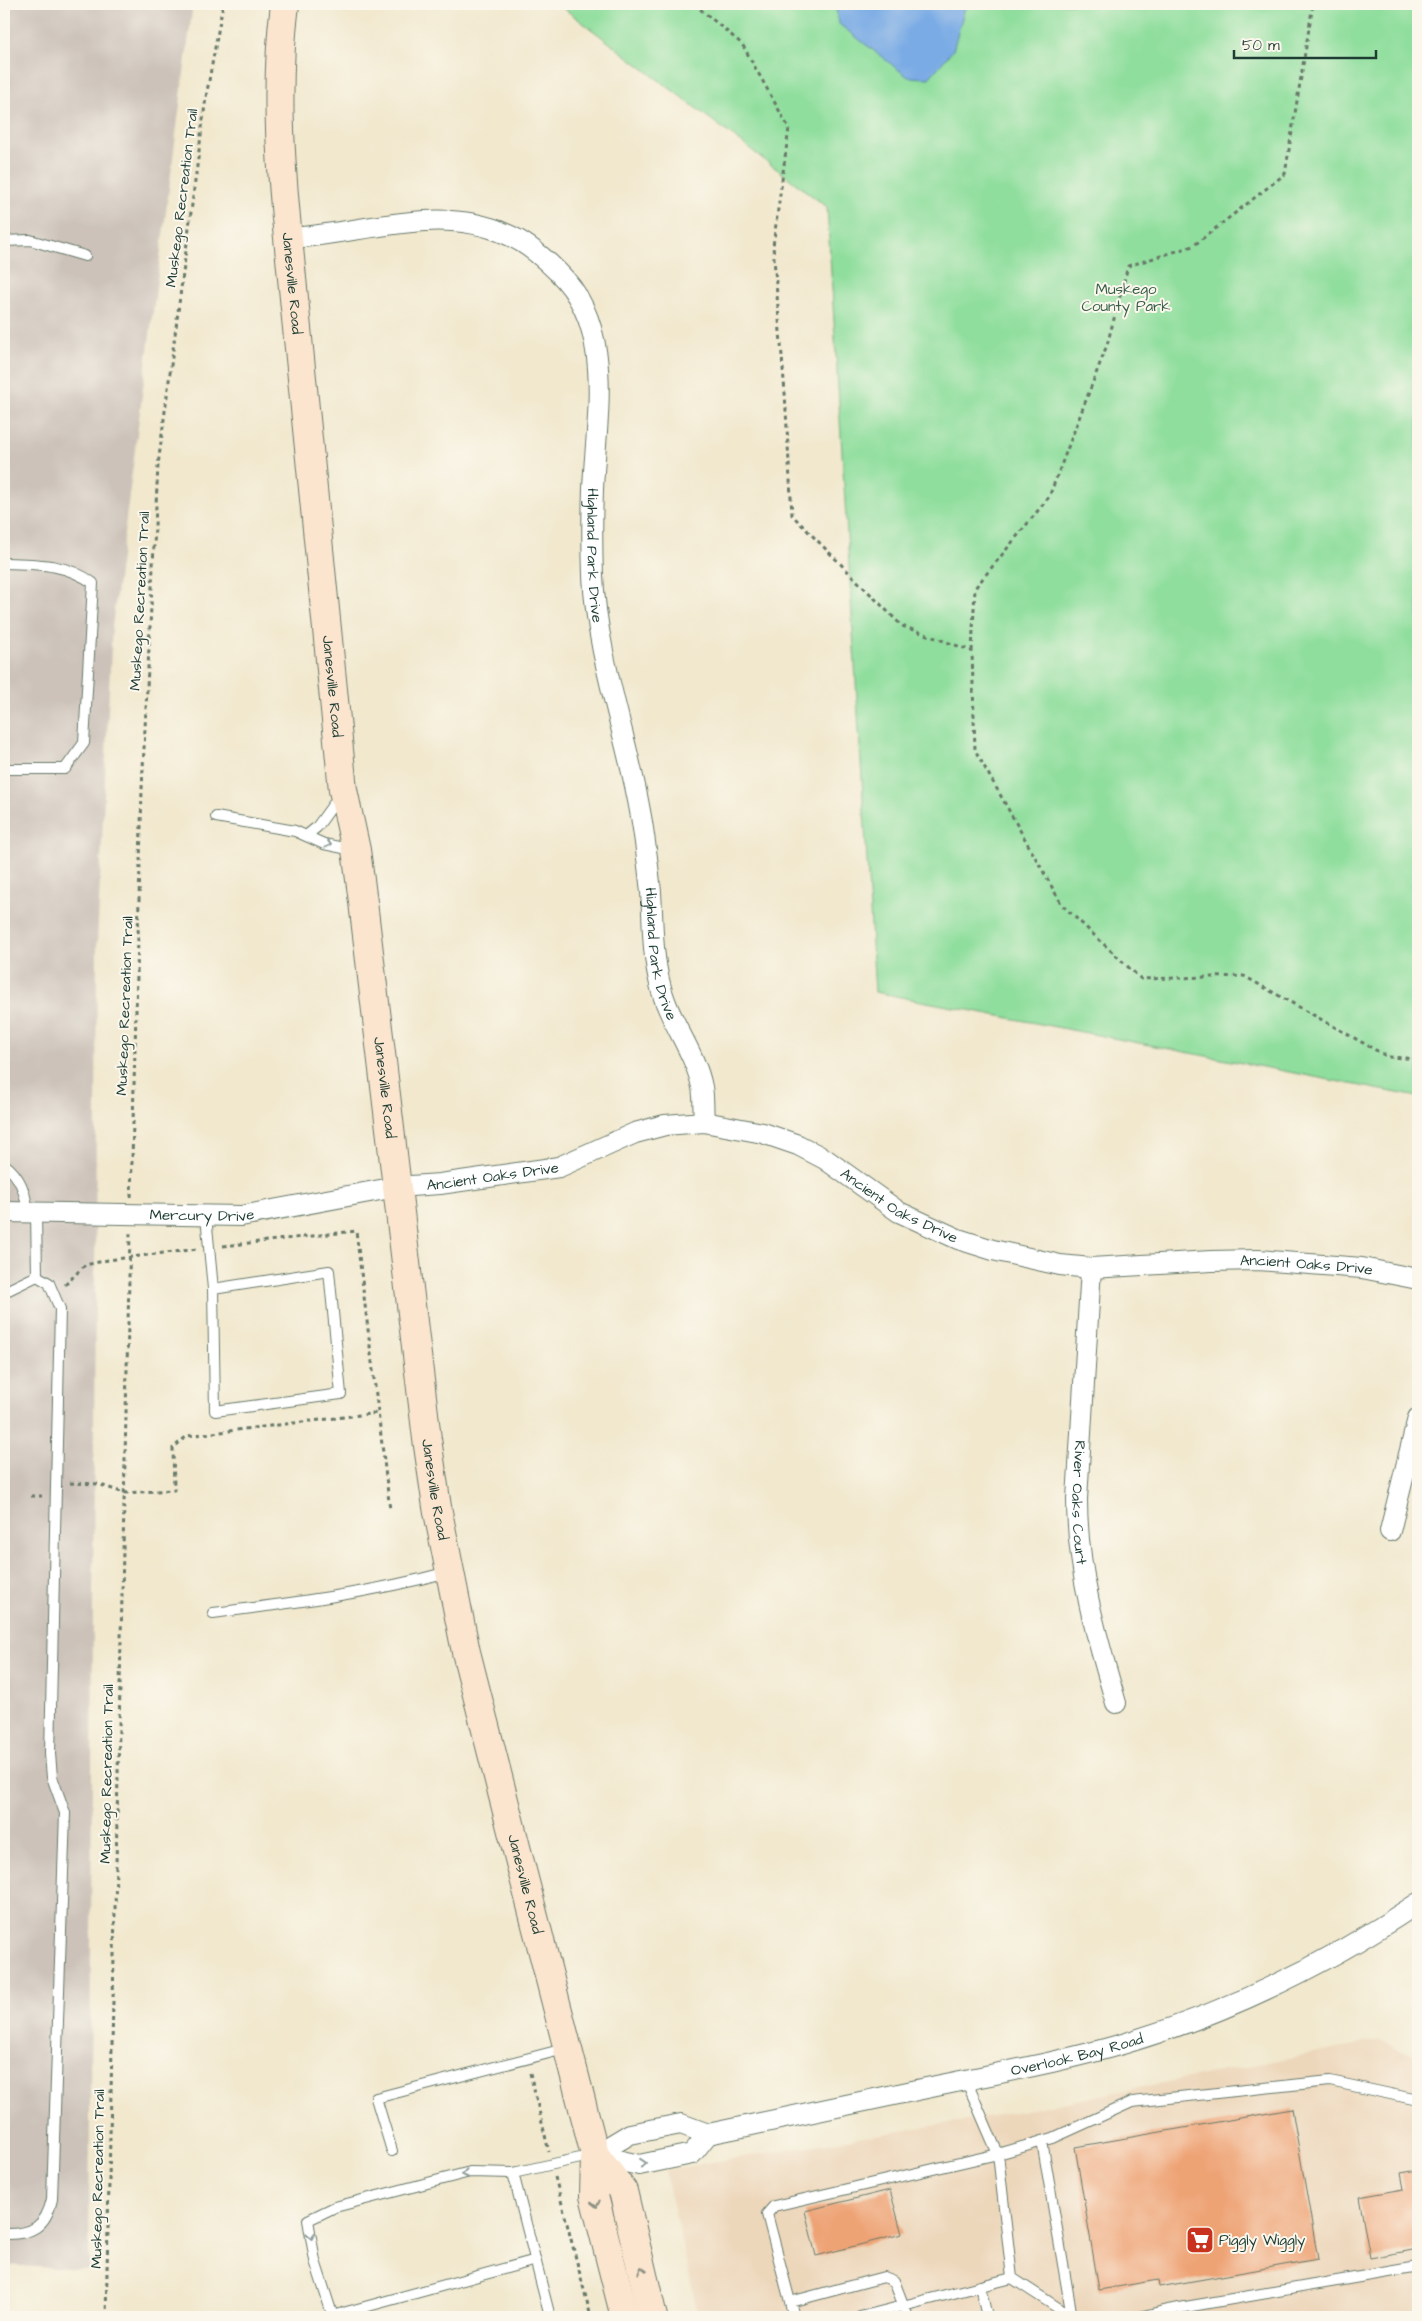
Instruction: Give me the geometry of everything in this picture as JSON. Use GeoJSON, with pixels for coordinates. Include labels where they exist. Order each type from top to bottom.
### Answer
{"type":"FeatureCollection","features":[{"type":"Feature","properties":{"kind":"main road","name":"Janesville Road"},"geometry":{"type":"LineString","coordinates":[[285,4],[279,105],[280,160],[343,790],[356,850],[427,1439],[449,1571],[466,1652],[595,2155],[594,2196],[625,2317]]}},
{"type":"Feature","properties":{"kind":"main road","name":"Janesville Road"},"geometry":{"type":"LineString","coordinates":[[595,2155],[622,2191],[653,2317]]}},
{"type":"Feature","properties":{"kind":"street","name":"Highland Park Drive"},"geometry":{"type":"LineString","coordinates":[[288,238],[440,221],[477,224],[507,234],[533,250],[561,274],[581,303],[592,330],[598,365],[593,490],[593,578],[597,618],[613,700],[640,809],[650,892],[652,943],[660,987],[702,1086],[704,1122]]}},
{"type":"Feature","properties":{"kind":"street","name":"Ancient Oaks Drive"},"geometry":{"type":"LineString","coordinates":[[396,1187],[440,1184],[558,1167],[634,1133],[665,1125],[704,1122],[763,1132],[798,1145],[825,1160],[899,1212],[958,1239],[993,1250],[1060,1265],[1091,1268],[1258,1260],[1362,1268],[1418,1278]]}},
{"type":"Feature","properties":{"kind":"street","name":"Mercury Drive"},"geometry":{"type":"LineString","coordinates":[[4,1212],[241,1216],[396,1187]]}},
{"type":"Feature","properties":{"kind":"street","name":"River Oaks Court"},"geometry":{"type":"LineString","coordinates":[[1091,1268],[1077,1499],[1077,1534],[1090,1610],[1116,1703]]}},
{"type":"Feature","properties":{"kind":"street"},"geometry":{"type":"LineString","coordinates":[[1390,1531],[1418,1418]]}},
{"type":"Feature","properties":{"kind":"street","name":"Overlook Bay Road"},"geometry":{"type":"LineString","coordinates":[[708,2134],[1050,2063],[1126,2043],[1199,2018],[1295,1975],[1364,1936],[1418,1902]]}},
{"type":"Feature","properties":{"kind":"street"},"geometry":{"type":"LineString","coordinates":[[681,2124],[708,2134],[692,2154],[639,2165],[595,2155],[630,2134],[681,2124]]}},
{"type":"Feature","properties":{"kind":"lane"},"geometry":{"type":"LineString","coordinates":[[4,241],[30,240],[85,256]]}},
{"type":"Feature","properties":{"kind":"lane"},"geometry":{"type":"LineString","coordinates":[[4,563],[42,564],[79,572],[94,583],[84,743],[65,769],[4,769]]}},
{"type":"Feature","properties":{"kind":"lane"},"geometry":{"type":"LineString","coordinates":[[306,836],[317,827],[343,790]]}},
{"type":"Feature","properties":{"kind":"lane"},"geometry":{"type":"LineString","coordinates":[[216,817],[295,831],[324,844],[356,850]]}},
{"type":"Feature","properties":{"kind":"lane"},"geometry":{"type":"LineString","coordinates":[[4,1164],[12,1170],[25,1189],[32,1212],[37,1276]]}},
{"type":"Feature","properties":{"kind":"lane"},"geometry":{"type":"LineString","coordinates":[[206,1216],[214,1289],[216,1411],[340,1394],[329,1271],[214,1289]]}},
{"type":"Feature","properties":{"kind":"lane"},"geometry":{"type":"LineString","coordinates":[[4,1292],[37,1276]]}},
{"type":"Feature","properties":{"kind":"lane"},"geometry":{"type":"LineString","coordinates":[[4,2234],[21,2234],[38,2225],[49,2215],[52,2199],[65,1813],[52,1777],[50,1754],[60,1308],[49,1283],[37,1276]]}},
{"type":"Feature","properties":{"kind":"lane"},"geometry":{"type":"LineString","coordinates":[[213,1613],[318,1600],[385,1588],[449,1571]]}},
{"type":"Feature","properties":{"kind":"lane"},"geometry":{"type":"LineString","coordinates":[[392,2151],[376,2098],[568,2048]]}},
{"type":"Feature","properties":{"kind":"lane"},"geometry":{"type":"LineString","coordinates":[[966,2080],[998,2154],[1012,2278]]}},
{"type":"Feature","properties":{"kind":"lane"},"geometry":{"type":"LineString","coordinates":[[794,2317],[767,2214],[774,2206],[998,2154],[1042,2141],[1132,2102],[1330,2081],[1418,2100]]}},
{"type":"Feature","properties":{"kind":"lane"},"geometry":{"type":"LineString","coordinates":[[1042,2141],[1072,2317]]}},
{"type":"Feature","properties":{"kind":"lane"},"geometry":{"type":"LineString","coordinates":[[536,2260],[332,2316],[315,2261],[308,2220],[334,2207],[470,2172],[513,2173],[595,2155]]}},
{"type":"Feature","properties":{"kind":"lane"},"geometry":{"type":"LineString","coordinates":[[513,2173],[550,2317]]}},
{"type":"Feature","properties":{"kind":"lane"},"geometry":{"type":"LineString","coordinates":[[1139,2317],[1168,2310],[1418,2267]]}},
{"type":"Feature","properties":{"kind":"lane"},"geometry":{"type":"LineString","coordinates":[[790,2302],[884,2276],[894,2281],[906,2306],[908,2317]]}},
{"type":"Feature","properties":{"kind":"lane"},"geometry":{"type":"LineString","coordinates":[[860,2317],[1012,2278],[1072,2317]]}},
{"type":"Feature","properties":{"kind":"lane"},"geometry":{"type":"LineString","coordinates":[[980,2286],[986,2317]]}},
{"type":"Feature","properties":{"kind":"path","name":"Muskego Recreation Trail"},"geometry":{"type":"LineString","coordinates":[[131,1204],[142,789],[158,465],[206,97],[224,4]]}},
{"type":"Feature","properties":{"kind":"path"},"geometry":{"type":"LineString","coordinates":[[694,4],[742,44],[789,128],[773,246],[785,393],[792,515],[902,626],[972,651]]}},
{"type":"Feature","properties":{"kind":"path"},"geometry":{"type":"LineString","coordinates":[[1313,4],[1285,174],[1193,246],[1128,266],[1107,345],[1048,497],[974,588],[972,651],[975,750],[1062,905],[1141,979],[1244,976],[1388,1056],[1418,1059]]}},
{"type":"Feature","properties":{"kind":"path"},"geometry":{"type":"LineString","coordinates":[[56,1298],[71,1276],[85,1265],[209,1247],[356,1231],[390,1510]]}},
{"type":"Feature","properties":{"kind":"path","name":"Muskego Recreation Trail"},"geometry":{"type":"LineString","coordinates":[[106,2317],[130,1232]]}},
{"type":"Feature","properties":{"kind":"path"},"geometry":{"type":"LineString","coordinates":[[112,1490],[124,1493],[174,1490],[172,1448],[187,1436],[378,1413]]}},
{"type":"Feature","properties":{"kind":"path"},"geometry":{"type":"LineString","coordinates":[[526,2059],[591,2317]]}},
{"type":"Feature","properties":{"kind":"shaded area"},"geometry":{"type":"Polygon","coordinates":[[[4,4],[193,4],[112,626],[97,945],[89,2270],[4,2265],[4,4]]]}},
{"type":"Feature","properties":{"kind":"shaded area"},"geometry":{"type":"Polygon","coordinates":[[[1379,2040],[1418,2057],[1418,2317],[699,2317],[665,2170],[1022,2111],[1379,2040]]]}},
{"type":"Feature","properties":{"kind":"green space","name":"Muskego County Park"},"geometry":{"type":"Polygon","coordinates":[[[558,4],[1418,4],[1418,1097],[875,992],[827,207],[558,4]]]}},
{"type":"Feature","properties":{"kind":"water"},"geometry":{"type":"Polygon","coordinates":[[[835,4],[966,4],[953,50],[929,78],[908,77],[839,24],[835,4]]]}},
{"type":"Feature","properties":{"kind":"building"},"geometry":{"type":"Polygon","coordinates":[[[1292,2109],[1318,2259],[1159,2287],[1158,2280],[1099,2290],[1075,2147],[1292,2109]]]}},
{"type":"Feature","properties":{"kind":"building"},"geometry":{"type":"Polygon","coordinates":[[[1418,2170],[1418,2249],[1370,2258],[1359,2197],[1404,2189],[1401,2173],[1418,2170]]]}},
{"type":"Feature","properties":{"kind":"building"},"geometry":{"type":"Polygon","coordinates":[[[890,2190],[902,2234],[816,2256],[805,2211],[890,2190]]]}},
{"type":"Feature","properties":{"kind":"place","name":"Piggly Wiggly"},"geometry":{"type":"Point","coordinates":[1200,2240]}}]}
